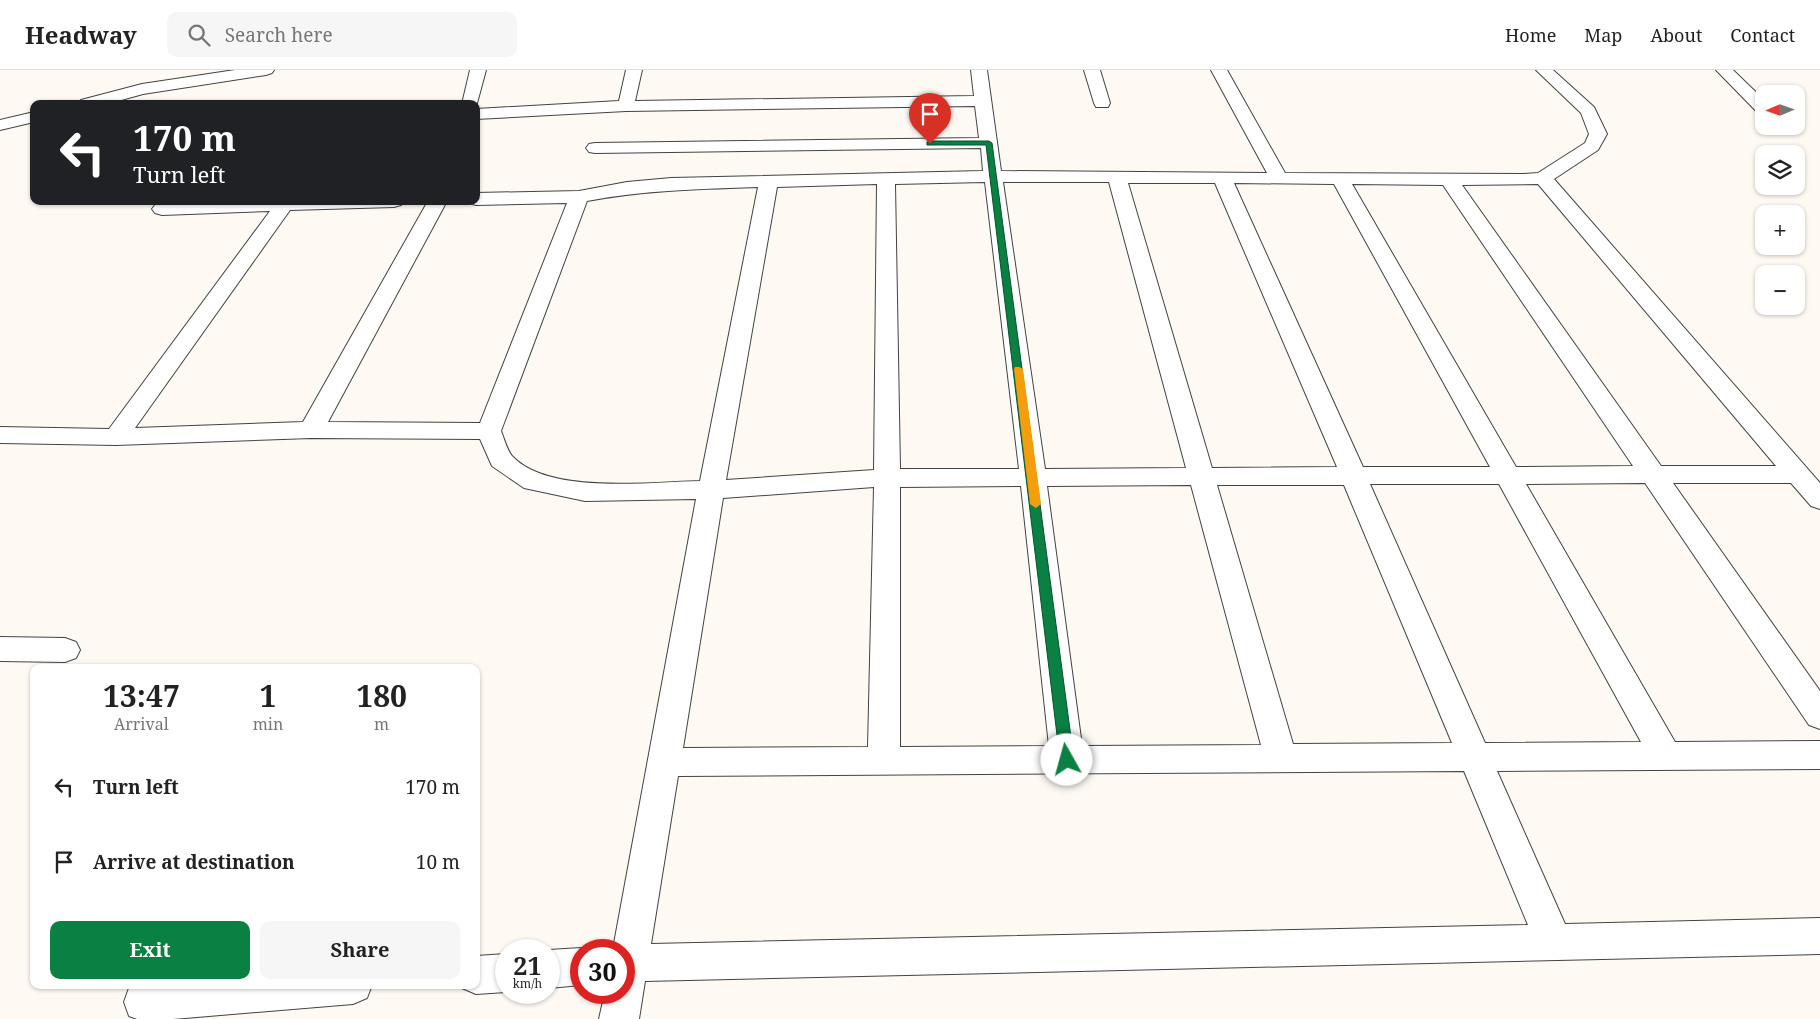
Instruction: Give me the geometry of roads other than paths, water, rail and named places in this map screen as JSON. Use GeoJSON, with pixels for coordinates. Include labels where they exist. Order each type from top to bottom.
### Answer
{"type":"FeatureCollection","features":[{"type":"Feature","properties":{"kind":"street"},"geometry":{"type":"LineString","coordinates":[[102,100],[142,89],[266,70]]}},
{"type":"Feature","properties":{"kind":"street"},"geometry":{"type":"LineString","coordinates":[[471,100],[478,70]]}},
{"type":"Feature","properties":{"kind":"street"},"geometry":{"type":"LineString","coordinates":[[626,106],[634,70]]}},
{"type":"Feature","properties":{"kind":"street"},"geometry":{"type":"LineString","coordinates":[[978,70],[1033,478],[1067,760]]}},
{"type":"Feature","properties":{"kind":"street"},"geometry":{"type":"LineString","coordinates":[[1092,70],[1102,103]]}},
{"type":"Feature","properties":{"kind":"street"},"geometry":{"type":"LineString","coordinates":[[1219,70],[1279,178]]}},
{"type":"Feature","properties":{"kind":"street"},"geometry":{"type":"LineString","coordinates":[[480,199],[579,197],[627,188],[671,184],[993,176],[1448,180],[1523,180],[1543,178],[1592,146],[1598,134],[1588,111],[1544,70]]}},
{"type":"Feature","properties":{"kind":"street"},"geometry":{"type":"LineString","coordinates":[[1724,70],[1755,100]]}},
{"type":"Feature","properties":{"kind":"street"},"geometry":{"type":"LineString","coordinates":[[480,114],[626,106],[983,101]]}},
{"type":"Feature","properties":{"kind":"street"},"geometry":{"type":"LineString","coordinates":[[0,125],[30,118]]}},
{"type":"Feature","properties":{"kind":"street"},"geometry":{"type":"LineString","coordinates":[[595,148],[989,143]]}},
{"type":"Feature","properties":{"kind":"street"},"geometry":{"type":"LineString","coordinates":[[1117,177],[1281,758]]}},
{"type":"Feature","properties":{"kind":"street"},"geometry":{"type":"LineString","coordinates":[[1222,178],[1354,476],[1554,942]]}},
{"type":"Feature","properties":{"kind":"street"},"geometry":{"type":"LineString","coordinates":[[1543,178],[1820,500]]}},
{"type":"Feature","properties":{"kind":"street"},"geometry":{"type":"LineString","coordinates":[[884,760],[887,478],[886,179]]}},
{"type":"Feature","properties":{"kind":"street"},"geometry":{"type":"LineString","coordinates":[[1340,179],[1666,756]]}},
{"type":"Feature","properties":{"kind":"street"},"geometry":{"type":"LineString","coordinates":[[1448,180],[1820,716]]}},
{"type":"Feature","properties":{"kind":"street"},"geometry":{"type":"LineString","coordinates":[[632,939],[768,183]]}},
{"type":"Feature","properties":{"kind":"street"},"geometry":{"type":"LineString","coordinates":[[579,197],[489,430],[501,460],[533,482],[585,492],[712,490],[887,478],[1798,474]]}},
{"type":"Feature","properties":{"kind":"street"},"geometry":{"type":"LineString","coordinates":[[162,208],[284,205]]}},
{"type":"Feature","properties":{"kind":"street"},"geometry":{"type":"LineString","coordinates":[[116,437],[284,205]]}},
{"type":"Feature","properties":{"kind":"street"},"geometry":{"type":"LineString","coordinates":[[311,430],[436,205]]}},
{"type":"Feature","properties":{"kind":"street"},"geometry":{"type":"LineString","coordinates":[[0,435],[116,437],[311,430],[489,430]]}},
{"type":"Feature","properties":{"kind":"street"},"geometry":{"type":"LineString","coordinates":[[0,650],[65,650]]}},
{"type":"Feature","properties":{"kind":"street"},"geometry":{"type":"LineString","coordinates":[[663,762],[1820,755]]}},
{"type":"Feature","properties":{"kind":"street"},"geometry":{"type":"LineString","coordinates":[[635,977],[1554,942],[1820,936]]}},
{"type":"Feature","properties":{"kind":"street"},"geometry":{"type":"LineString","coordinates":[[480,975],[495,974]]}},
{"type":"Feature","properties":{"kind":"street"},"geometry":{"type":"LineString","coordinates":[[143,1002],[304,989]]}},
{"type":"Feature","properties":{"kind":"street"},"geometry":{"type":"LineString","coordinates":[[619,1019],[621,1004]]}}]}
